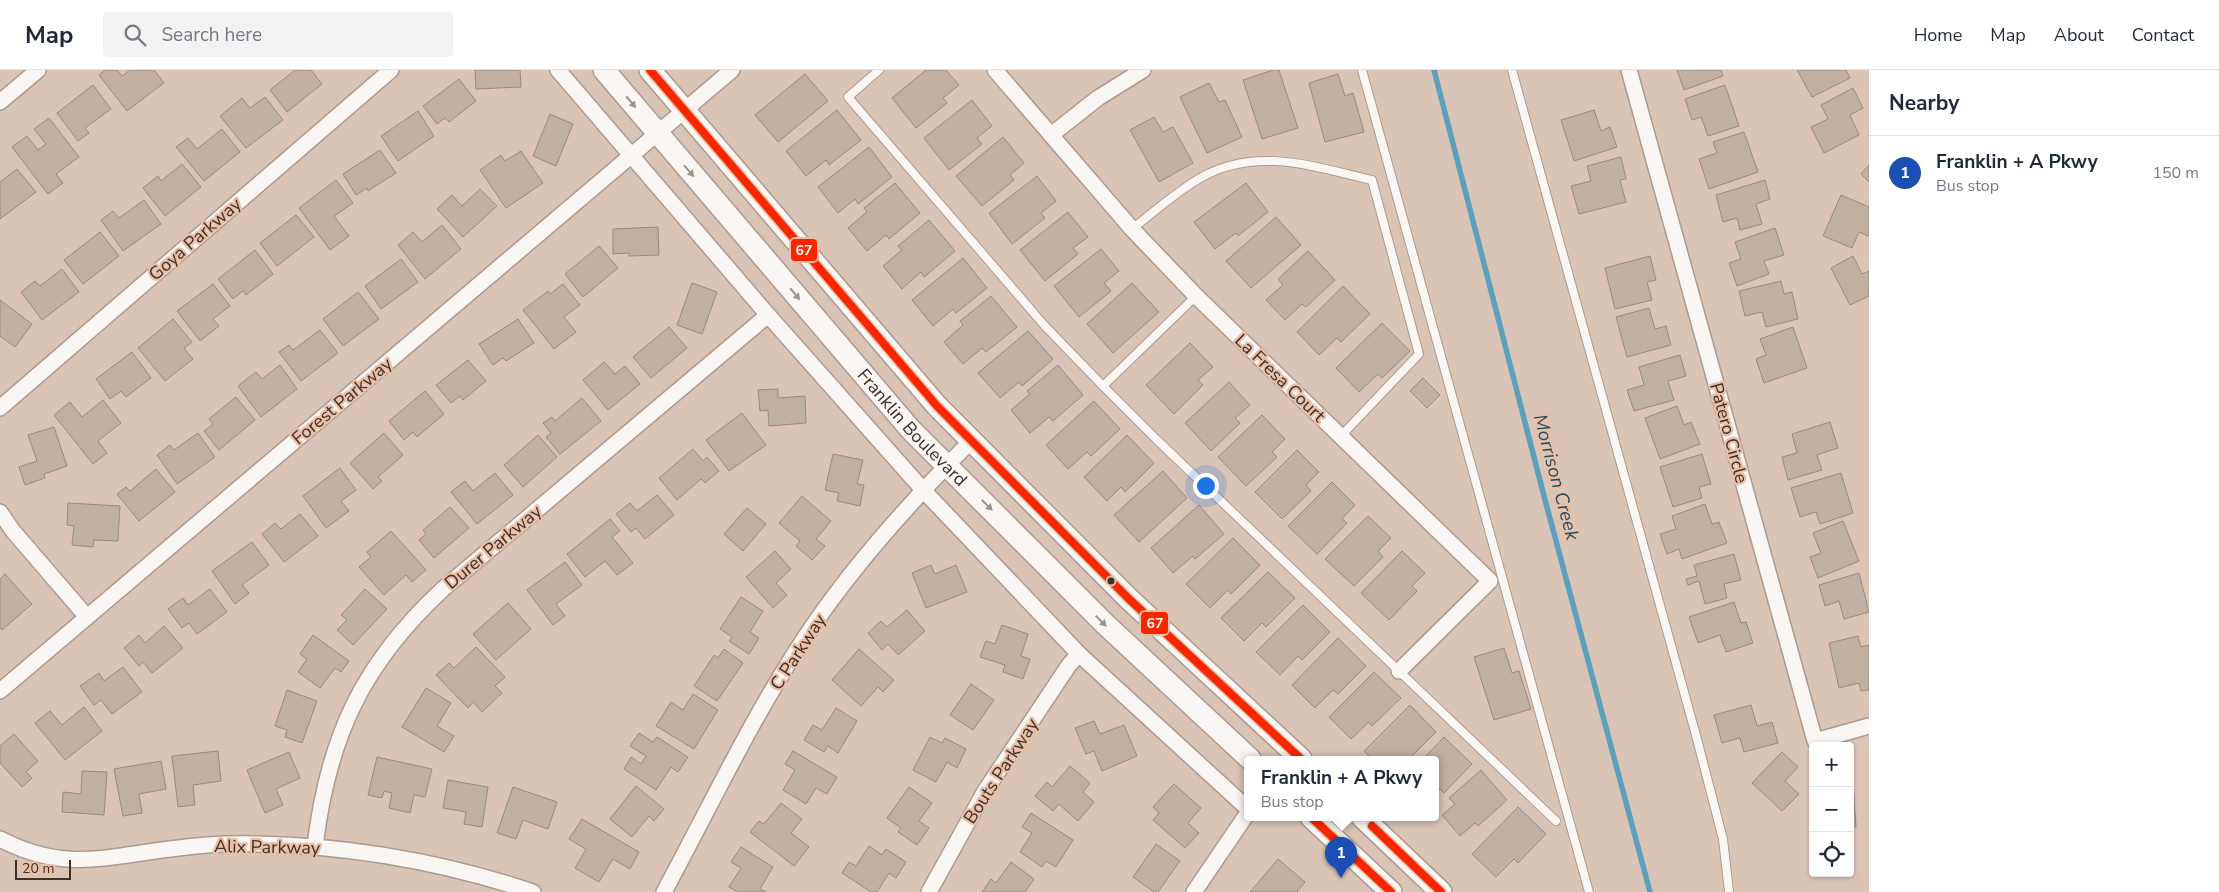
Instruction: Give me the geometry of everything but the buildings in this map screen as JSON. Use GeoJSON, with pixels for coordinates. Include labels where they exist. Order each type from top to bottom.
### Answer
{"type":"FeatureCollection","features":[{"type":"Feature","properties":{"kind":"main road","name":"Franklin Boulevard"},"geometry":{"type":"LineString","coordinates":[[604,70],[911,430],[1105,624],[1247,756]]}},
{"type":"Feature","properties":{"kind":"main road","name":"Franklin Boulevard"},"geometry":{"type":"LineString","coordinates":[[650,70],[937,406],[1129,599],[1299,756]]}},
{"type":"Feature","properties":{"kind":"main road"},"geometry":{"type":"LineString","coordinates":[[1315,821],[1391,892]]}},
{"type":"Feature","properties":{"kind":"main road"},"geometry":{"type":"LineString","coordinates":[[1366,821],[1440,892]]}},
{"type":"Feature","properties":{"kind":"street"},"geometry":{"type":"LineString","coordinates":[[0,102],[38,70]]}},
{"type":"Feature","properties":{"kind":"street","name":"Goya Parkway"},"geometry":{"type":"LineString","coordinates":[[0,408],[391,70]]}},
{"type":"Feature","properties":{"kind":"street"},"geometry":{"type":"LineString","coordinates":[[558,70],[768,315],[924,491],[1079,654],[1244,805]]}},
{"type":"Feature","properties":{"kind":"street","name":"Forest Parkway"},"geometry":{"type":"LineString","coordinates":[[0,691],[732,70]]}},
{"type":"Feature","properties":{"kind":"street","name":"La Fresa Court"},"geometry":{"type":"LineString","coordinates":[[996,70],[1132,229],[1196,296],[1490,581],[1400,671]]}},
{"type":"Feature","properties":{"kind":"street"},"geometry":{"type":"LineString","coordinates":[[1051,136],[1098,98],[1143,70]]}},
{"type":"Feature","properties":{"kind":"street","name":"Patero Circle"},"geometry":{"type":"LineString","coordinates":[[1629,70],[1814,741],[1869,726]]}},
{"type":"Feature","properties":{"kind":"street","name":"Durer Parkway"},"geometry":{"type":"LineString","coordinates":[[314,846],[325,781],[332,756],[350,709],[376,665],[407,625],[443,589],[768,315]]}},
{"type":"Feature","properties":{"kind":"street","name":"C Parkway"},"geometry":{"type":"LineString","coordinates":[[664,892],[768,697],[806,636],[846,581],[947,465],[972,440]]}},
{"type":"Feature","properties":{"kind":"street"},"geometry":{"type":"LineString","coordinates":[[0,512],[13,531],[87,617]]}},
{"type":"Feature","properties":{"kind":"street","name":"Bouts Parkway"},"geometry":{"type":"LineString","coordinates":[[930,892],[985,791],[1069,665],[1079,654]]}},
{"type":"Feature","properties":{"kind":"street"},"geometry":{"type":"LineString","coordinates":[[1194,892],[1244,818]]}},
{"type":"Feature","properties":{"kind":"street","name":"Alix Parkway"},"geometry":{"type":"LineString","coordinates":[[0,839],[33,854],[72,861],[202,846],[255,844],[314,846],[375,853],[428,863],[482,875],[533,892]]}},
{"type":"Feature","properties":{"kind":"lane"},"geometry":{"type":"LineString","coordinates":[[879,70],[848,97],[1044,325],[1156,439],[1556,821]]}},
{"type":"Feature","properties":{"kind":"lane"},"geometry":{"type":"LineString","coordinates":[[1362,70],[1588,892]]}},
{"type":"Feature","properties":{"kind":"lane"},"geometry":{"type":"LineString","coordinates":[[1512,70],[1697,739],[1723,839],[1729,892]]}},
{"type":"Feature","properties":{"kind":"lane"},"geometry":{"type":"LineString","coordinates":[[1132,229],[1201,178],[1221,168],[1242,162],[1264,159],[1286,160],[1372,180],[1419,354],[1340,437]]}},
{"type":"Feature","properties":{"kind":"lane"},"geometry":{"type":"LineString","coordinates":[[1103,386],[1196,296]]}},
{"type":"Feature","properties":{"kind":"waterway","name":"Morrison Creek"},"geometry":{"type":"LineString","coordinates":[[1434,70],[1544,496],[1650,892]]}},
{"type":"Feature","properties":{"kind":"transit line","name":"67"},"geometry":{"type":"LineString","coordinates":[[650,70],[937,406],[1129,599],[1298,756]]}},
{"type":"Feature","properties":{"kind":"transit line","name":"67"},"geometry":{"type":"LineString","coordinates":[[1315,821],[1391,892]]}},
{"type":"Feature","properties":{"kind":"transit line","name":"67"},"geometry":{"type":"LineString","coordinates":[[1372,826],[1441,892]]}},
{"type":"Feature","properties":{"kind":"place","name":"Franklin + A Pkwy"},"geometry":{"type":"Point","coordinates":[1341,878]}}]}
